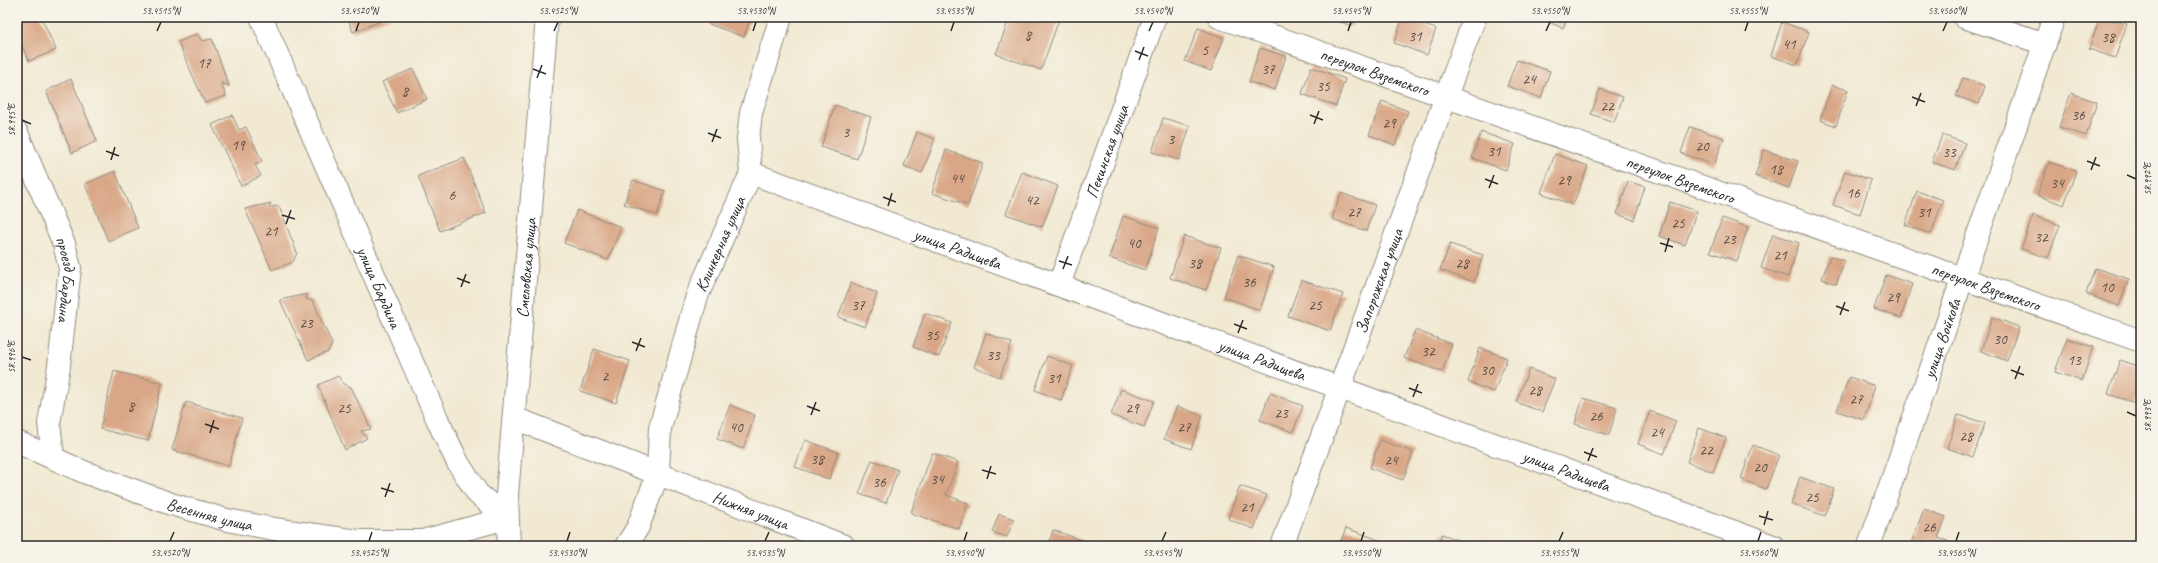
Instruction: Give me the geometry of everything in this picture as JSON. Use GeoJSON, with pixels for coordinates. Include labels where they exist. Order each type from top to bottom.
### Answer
{"type":"FeatureCollection","features":[{"type":"Feature","properties":{"kind":"street","name":"улица Бардина"},"geometry":{"type":"LineString","coordinates":[[261,17],[444,435],[458,463],[478,494],[507,518]]}},
{"type":"Feature","properties":{"kind":"street","name":"Смеловская улица"},"geometry":{"type":"LineString","coordinates":[[507,518],[507,494],[547,17]]}},
{"type":"Feature","properties":{"kind":"street","name":"Клинкерная улица"},"geometry":{"type":"LineString","coordinates":[[626,546],[638,527],[658,473],[660,428],[697,296],[751,173],[748,140],[751,113],[781,17]]}},
{"type":"Feature","properties":{"kind":"street","name":"Пекинская улица"},"geometry":{"type":"LineString","coordinates":[[1059,285],[1155,17]]}},
{"type":"Feature","properties":{"kind":"street","name":"переулок Вяземского"},"geometry":{"type":"LineString","coordinates":[[1219,17],[2141,341]]}},
{"type":"Feature","properties":{"kind":"street","name":"Запорожская улица"},"geometry":{"type":"LineString","coordinates":[[1282,546],[1475,17]]}},
{"type":"Feature","properties":{"kind":"street"},"geometry":{"type":"LineString","coordinates":[[1964,17],[2045,44]]}},
{"type":"Feature","properties":{"kind":"street","name":"улица Войкова"},"geometry":{"type":"LineString","coordinates":[[1869,546],[1964,279],[2054,17]]}},
{"type":"Feature","properties":{"kind":"street","name":"проезд Бардина"},"geometry":{"type":"LineString","coordinates":[[17,133],[64,244],[70,268],[59,366],[50,423],[53,457]]}},
{"type":"Feature","properties":{"kind":"street","name":"улица Радищева"},"geometry":{"type":"LineString","coordinates":[[751,173],[1773,546]]}},
{"type":"Feature","properties":{"kind":"street","name":"Нижняя улица"},"geometry":{"type":"LineString","coordinates":[[514,418],[844,546]]}},
{"type":"Feature","properties":{"kind":"street","name":"Весенняя улица"},"geometry":{"type":"LineString","coordinates":[[17,442],[84,472],[171,504],[227,520],[320,536],[358,540],[422,541],[507,518]]}},
{"type":"Feature","properties":{"kind":"street"},"geometry":{"type":"LineString","coordinates":[[507,518],[509,546]]}},
{"type":"Feature","properties":{"kind":"building"},"geometry":{"type":"Polygon","coordinates":[[[17,17],[41,17],[56,50],[29,61],[17,36],[17,17]]]}},
{"type":"Feature","properties":{"kind":"building"},"geometry":{"type":"Polygon","coordinates":[[[347,17],[391,17],[353,32],[347,17]]]}},
{"type":"Feature","properties":{"kind":"building"},"geometry":{"type":"Polygon","coordinates":[[[711,17],[751,17],[744,37],[709,24],[711,17]]]}},
{"type":"Feature","properties":{"kind":"building"},"geometry":{"type":"Polygon","coordinates":[[[1010,17],[1060,17],[1041,70],[996,54],[1010,17]]]}},
{"type":"Feature","properties":{"kind":"building"},"geometry":{"type":"Polygon","coordinates":[[[1326,17],[1355,17],[1352,26],[1326,17]]]}},
{"type":"Feature","properties":{"kind":"building"},"geometry":{"type":"Polygon","coordinates":[[[1403,17],[1436,29],[1427,55],[1394,43],[1403,17]]]}},
{"type":"Feature","properties":{"kind":"building"},"geometry":{"type":"Polygon","coordinates":[[[1536,17],[1568,17],[1563,28],[1536,17]]]}},
{"type":"Feature","properties":{"kind":"building"},"geometry":{"type":"Polygon","coordinates":[[[2100,17],[2127,24],[2115,58],[2089,49],[2100,17]]]}},
{"type":"Feature","properties":{"kind":"building"},"geometry":{"type":"Polygon","coordinates":[[[1782,22],[1809,32],[1797,65],[1771,56],[1782,22]]]}},
{"type":"Feature","properties":{"kind":"building"},"geometry":{"type":"Polygon","coordinates":[[[1198,28],[1224,38],[1211,71],[1185,61],[1198,28]]]}},
{"type":"Feature","properties":{"kind":"building"},"geometry":{"type":"Polygon","coordinates":[[[197,34],[202,41],[212,39],[229,86],[221,83],[226,96],[205,103],[178,42],[197,34]]]}},
{"type":"Feature","properties":{"kind":"building"},"geometry":{"type":"Polygon","coordinates":[[[1260,48],[1286,56],[1275,90],[1249,82],[1260,48]]]}},
{"type":"Feature","properties":{"kind":"building"},"geometry":{"type":"Polygon","coordinates":[[[1517,60],[1550,71],[1541,98],[1507,86],[1517,60]]]}},
{"type":"Feature","properties":{"kind":"building"},"geometry":{"type":"Polygon","coordinates":[[[1311,67],[1345,79],[1336,106],[1302,94],[1311,67]]]}},
{"type":"Feature","properties":{"kind":"building"},"geometry":{"type":"Polygon","coordinates":[[[413,69],[427,99],[397,113],[382,82],[413,69]]]}},
{"type":"Feature","properties":{"kind":"building"},"geometry":{"type":"Polygon","coordinates":[[[1963,78],[1985,86],[1979,104],[1956,96],[1963,78]]]}},
{"type":"Feature","properties":{"kind":"building"},"geometry":{"type":"Polygon","coordinates":[[[71,79],[97,141],[72,153],[46,91],[71,79]]]}},
{"type":"Feature","properties":{"kind":"building"},"geometry":{"type":"Polygon","coordinates":[[[1832,85],[1848,90],[1836,126],[1820,120],[1832,85]]]}},
{"type":"Feature","properties":{"kind":"building"},"geometry":{"type":"Polygon","coordinates":[[[1600,89],[1623,97],[1614,122],[1591,114],[1600,89]]]}},
{"type":"Feature","properties":{"kind":"building"},"geometry":{"type":"Polygon","coordinates":[[[2071,93],[2097,102],[2086,136],[2059,127],[2071,93]]]}},
{"type":"Feature","properties":{"kind":"building"},"geometry":{"type":"Polygon","coordinates":[[[1382,101],[1408,111],[1395,145],[1369,135],[1382,101]]]}},
{"type":"Feature","properties":{"kind":"building"},"geometry":{"type":"Polygon","coordinates":[[[835,105],[871,117],[857,159],[821,147],[835,105]]]}},
{"type":"Feature","properties":{"kind":"building"},"geometry":{"type":"Polygon","coordinates":[[[232,115],[239,130],[246,127],[262,161],[255,165],[261,176],[241,186],[212,125],[232,115]]]}},
{"type":"Feature","properties":{"kind":"building"},"geometry":{"type":"Polygon","coordinates":[[[1163,118],[1190,126],[1179,160],[1152,152],[1163,118]]]}},
{"type":"Feature","properties":{"kind":"building"},"geometry":{"type":"Polygon","coordinates":[[[1690,127],[1724,138],[1714,165],[1681,153],[1690,127]]]}},
{"type":"Feature","properties":{"kind":"building"},"geometry":{"type":"Polygon","coordinates":[[[917,132],[935,139],[922,173],[904,166],[917,132]]]}},
{"type":"Feature","properties":{"kind":"building"},"geometry":{"type":"Polygon","coordinates":[[[1481,132],[1515,144],[1506,170],[1472,158],[1481,132]]]}},
{"type":"Feature","properties":{"kind":"building"},"geometry":{"type":"Polygon","coordinates":[[[1942,135],[1965,143],[1955,170],[1932,162],[1942,135]]]}},
{"type":"Feature","properties":{"kind":"building"},"geometry":{"type":"Polygon","coordinates":[[[946,150],[983,163],[968,205],[932,193],[946,150]]]}},
{"type":"Feature","properties":{"kind":"building"},"geometry":{"type":"Polygon","coordinates":[[[1764,150],[1798,161],[1789,188],[1755,176],[1764,150]]]}},
{"type":"Feature","properties":{"kind":"building"},"geometry":{"type":"Polygon","coordinates":[[[1555,154],[1588,166],[1573,205],[1541,193],[1555,154]]]}},
{"type":"Feature","properties":{"kind":"building"},"geometry":{"type":"Polygon","coordinates":[[[464,158],[486,213],[440,231],[418,176],[464,158]]]}},
{"type":"Feature","properties":{"kind":"building"},"geometry":{"type":"Polygon","coordinates":[[[2049,162],[2076,171],[2064,205],[2037,195],[2049,162]]]}},
{"type":"Feature","properties":{"kind":"building"},"geometry":{"type":"Polygon","coordinates":[[[115,171],[138,228],[108,241],[85,184],[115,171]]]}},
{"type":"Feature","properties":{"kind":"building"},"geometry":{"type":"Polygon","coordinates":[[[1845,171],[1871,180],[1860,214],[1833,205],[1845,171]]]}},
{"type":"Feature","properties":{"kind":"building"},"geometry":{"type":"Polygon","coordinates":[[[1022,172],[1058,186],[1042,227],[1006,214],[1022,172]]]}},
{"type":"Feature","properties":{"kind":"building"},"geometry":{"type":"Polygon","coordinates":[[[633,180],[665,191],[657,215],[624,204],[633,180]]]}},
{"type":"Feature","properties":{"kind":"building"},"geometry":{"type":"Polygon","coordinates":[[[1628,181],[1645,187],[1634,220],[1617,214],[1628,181]]]}},
{"type":"Feature","properties":{"kind":"building"},"geometry":{"type":"Polygon","coordinates":[[[1917,191],[1943,200],[1931,234],[1905,225],[1917,191]]]}},
{"type":"Feature","properties":{"kind":"building"},"geometry":{"type":"Polygon","coordinates":[[[1341,193],[1375,205],[1366,231],[1332,219],[1341,193]]]}},
{"type":"Feature","properties":{"kind":"building"},"geometry":{"type":"Polygon","coordinates":[[[1670,202],[1697,211],[1685,245],[1659,236],[1670,202]]]}},
{"type":"Feature","properties":{"kind":"building"},"geometry":{"type":"Polygon","coordinates":[[[271,203],[269,207],[279,206],[297,253],[293,262],[272,270],[245,209],[271,203]]]}},
{"type":"Feature","properties":{"kind":"building"},"geometry":{"type":"Polygon","coordinates":[[[577,210],[621,227],[608,260],[564,243],[577,210]]]}},
{"type":"Feature","properties":{"kind":"building"},"geometry":{"type":"Polygon","coordinates":[[[2033,215],[2060,225],[2048,258],[2021,249],[2033,215]]]}},
{"type":"Feature","properties":{"kind":"building"},"geometry":{"type":"Polygon","coordinates":[[[1123,216],[1159,228],[1145,270],[1109,258],[1123,216]]]}},
{"type":"Feature","properties":{"kind":"building"},"geometry":{"type":"Polygon","coordinates":[[[1722,218],[1748,227],[1737,261],[1710,252],[1722,218]]]}},
{"type":"Feature","properties":{"kind":"building"},"geometry":{"type":"Polygon","coordinates":[[[1773,234],[1799,243],[1788,277],[1761,268],[1773,234]]]}},
{"type":"Feature","properties":{"kind":"building"},"geometry":{"type":"Polygon","coordinates":[[[1184,236],[1221,248],[1206,290],[1170,278],[1184,236]]]}},
{"type":"Feature","properties":{"kind":"building"},"geometry":{"type":"Polygon","coordinates":[[[1450,244],[1483,255],[1474,282],[1440,270],[1450,244]]]}},
{"type":"Feature","properties":{"kind":"building"},"geometry":{"type":"Polygon","coordinates":[[[1238,255],[1274,267],[1260,310],[1224,297],[1238,255]]]}},
{"type":"Feature","properties":{"kind":"building"},"geometry":{"type":"Polygon","coordinates":[[[1830,256],[1845,261],[1836,284],[1822,279],[1830,256]]]}},
{"type":"Feature","properties":{"kind":"building"},"geometry":{"type":"Polygon","coordinates":[[[2095,268],[2129,279],[2119,306],[2086,294],[2095,268]]]}},
{"type":"Feature","properties":{"kind":"building"},"geometry":{"type":"Polygon","coordinates":[[[1886,275],[1912,284],[1901,318],[1874,309],[1886,275]]]}},
{"type":"Feature","properties":{"kind":"building"},"geometry":{"type":"Polygon","coordinates":[[[1301,280],[1343,294],[1330,331],[1288,316],[1301,280]]]}},
{"type":"Feature","properties":{"kind":"building"},"geometry":{"type":"Polygon","coordinates":[[[851,283],[877,293],[865,327],[838,317],[851,283]]]}},
{"type":"Feature","properties":{"kind":"building"},"geometry":{"type":"Polygon","coordinates":[[[307,294],[306,299],[313,301],[332,344],[328,352],[308,360],[280,300],[307,294]]]}},
{"type":"Feature","properties":{"kind":"building"},"geometry":{"type":"Polygon","coordinates":[[[925,313],[952,323],[939,357],[913,347],[925,313]]]}},
{"type":"Feature","properties":{"kind":"building"},"geometry":{"type":"Polygon","coordinates":[[[1992,317],[2019,327],[2007,361],[1981,351],[1992,317]]]}},
{"type":"Feature","properties":{"kind":"building"},"geometry":{"type":"Polygon","coordinates":[[[1415,330],[1452,344],[1442,372],[1404,358],[1415,330]]]}},
{"type":"Feature","properties":{"kind":"building"},"geometry":{"type":"Polygon","coordinates":[[[986,333],[1012,343],[1000,377],[974,367],[986,333]]]}},
{"type":"Feature","properties":{"kind":"building"},"geometry":{"type":"Polygon","coordinates":[[[2067,338],[2093,347],[2082,381],[2055,372],[2067,338]]]}},
{"type":"Feature","properties":{"kind":"building"},"geometry":{"type":"Polygon","coordinates":[[[1480,348],[1507,358],[1494,392],[1468,382],[1480,348]]]}},
{"type":"Feature","properties":{"kind":"building"},"geometry":{"type":"Polygon","coordinates":[[[594,349],[630,361],[616,403],[580,391],[594,349]]]}},
{"type":"Feature","properties":{"kind":"building"},"geometry":{"type":"Polygon","coordinates":[[[1047,356],[1073,366],[1061,400],[1035,390],[1047,356]]]}},
{"type":"Feature","properties":{"kind":"building"},"geometry":{"type":"Polygon","coordinates":[[[2120,360],[2141,367],[2141,385],[2135,403],[2108,394],[2120,360]]]}},
{"type":"Feature","properties":{"kind":"building"},"geometry":{"type":"Polygon","coordinates":[[[1529,369],[1555,379],[1542,412],[1516,402],[1529,369]]]}},
{"type":"Feature","properties":{"kind":"building"},"geometry":{"type":"Polygon","coordinates":[[[114,371],[162,383],[148,441],[100,429],[114,371]]]}},
{"type":"Feature","properties":{"kind":"building"},"geometry":{"type":"Polygon","coordinates":[[[338,376],[343,384],[351,387],[371,429],[361,431],[367,438],[345,450],[318,385],[338,376]]]}},
{"type":"Feature","properties":{"kind":"building"},"geometry":{"type":"Polygon","coordinates":[[[1849,377],[1875,386],[1864,420],[1837,411],[1849,377]]]}},
{"type":"Feature","properties":{"kind":"building"},"geometry":{"type":"Polygon","coordinates":[[[1121,389],[1154,401],[1144,427],[1111,415],[1121,389]]]}},
{"type":"Feature","properties":{"kind":"building"},"geometry":{"type":"Polygon","coordinates":[[[1270,393],[1303,406],[1293,432],[1260,420],[1270,393]]]}},
{"type":"Feature","properties":{"kind":"building"},"geometry":{"type":"Polygon","coordinates":[[[1583,398],[1617,408],[1609,435],[1575,424],[1583,398]]]}},
{"type":"Feature","properties":{"kind":"building"},"geometry":{"type":"Polygon","coordinates":[[[186,402],[242,418],[229,466],[172,450],[186,402]]]}},
{"type":"Feature","properties":{"kind":"building"},"geometry":{"type":"Polygon","coordinates":[[[730,405],[755,415],[743,449],[717,439],[730,405]]]}},
{"type":"Feature","properties":{"kind":"building"},"geometry":{"type":"Polygon","coordinates":[[[1177,406],[1203,416],[1191,449],[1164,439],[1177,406]]]}},
{"type":"Feature","properties":{"kind":"building"},"geometry":{"type":"Polygon","coordinates":[[[1650,411],[1676,421],[1664,454],[1638,444],[1650,411]]]}},
{"type":"Feature","properties":{"kind":"building"},"geometry":{"type":"Polygon","coordinates":[[[1958,415],[1985,423],[1973,457],[1947,448],[1958,415]]]}},
{"type":"Feature","properties":{"kind":"building"},"geometry":{"type":"Polygon","coordinates":[[[1699,428],[1726,438],[1713,472],[1687,462],[1699,428]]]}},
{"type":"Feature","properties":{"kind":"building"},"geometry":{"type":"Polygon","coordinates":[[[805,440],[838,452],[829,479],[795,467],[805,440]]]}},
{"type":"Feature","properties":{"kind":"building"},"geometry":{"type":"Polygon","coordinates":[[[1380,440],[1413,452],[1403,480],[1370,468],[1380,440]]]}},
{"type":"Feature","properties":{"kind":"building"},"geometry":{"type":"Polygon","coordinates":[[[1753,445],[1779,455],[1766,489],[1741,479],[1753,445]]]}},
{"type":"Feature","properties":{"kind":"building"},"geometry":{"type":"Polygon","coordinates":[[[932,453],[958,462],[946,495],[968,503],[959,529],[911,513],[932,453]]]}},
{"type":"Feature","properties":{"kind":"building"},"geometry":{"type":"Polygon","coordinates":[[[872,460],[898,470],[886,503],[859,494],[872,460]]]}},
{"type":"Feature","properties":{"kind":"building"},"geometry":{"type":"Polygon","coordinates":[[[1800,477],[1834,489],[1825,516],[1791,504],[1800,477]]]}},
{"type":"Feature","properties":{"kind":"building"},"geometry":{"type":"Polygon","coordinates":[[[1240,486],[1267,495],[1254,529],[1228,519],[1240,486]]]}},
{"type":"Feature","properties":{"kind":"building"},"geometry":{"type":"Polygon","coordinates":[[[1924,509],[1946,517],[1938,538],[1948,541],[1946,546],[1910,546],[1924,509]]]}},
{"type":"Feature","properties":{"kind":"building"},"geometry":{"type":"Polygon","coordinates":[[[999,514],[1014,519],[1007,537],[992,532],[999,514]]]}},
{"type":"Feature","properties":{"kind":"building"},"geometry":{"type":"Polygon","coordinates":[[[1346,528],[1379,540],[1377,546],[1339,546],[1346,528]]]}},
{"type":"Feature","properties":{"kind":"building"},"geometry":{"type":"Polygon","coordinates":[[[1053,530],[1087,542],[1086,546],[1048,546],[1053,530]]]}},
{"type":"Feature","properties":{"kind":"building"},"geometry":{"type":"Polygon","coordinates":[[[1442,534],[1468,544],[1467,546],[1437,546],[1442,534]]]}}]}
